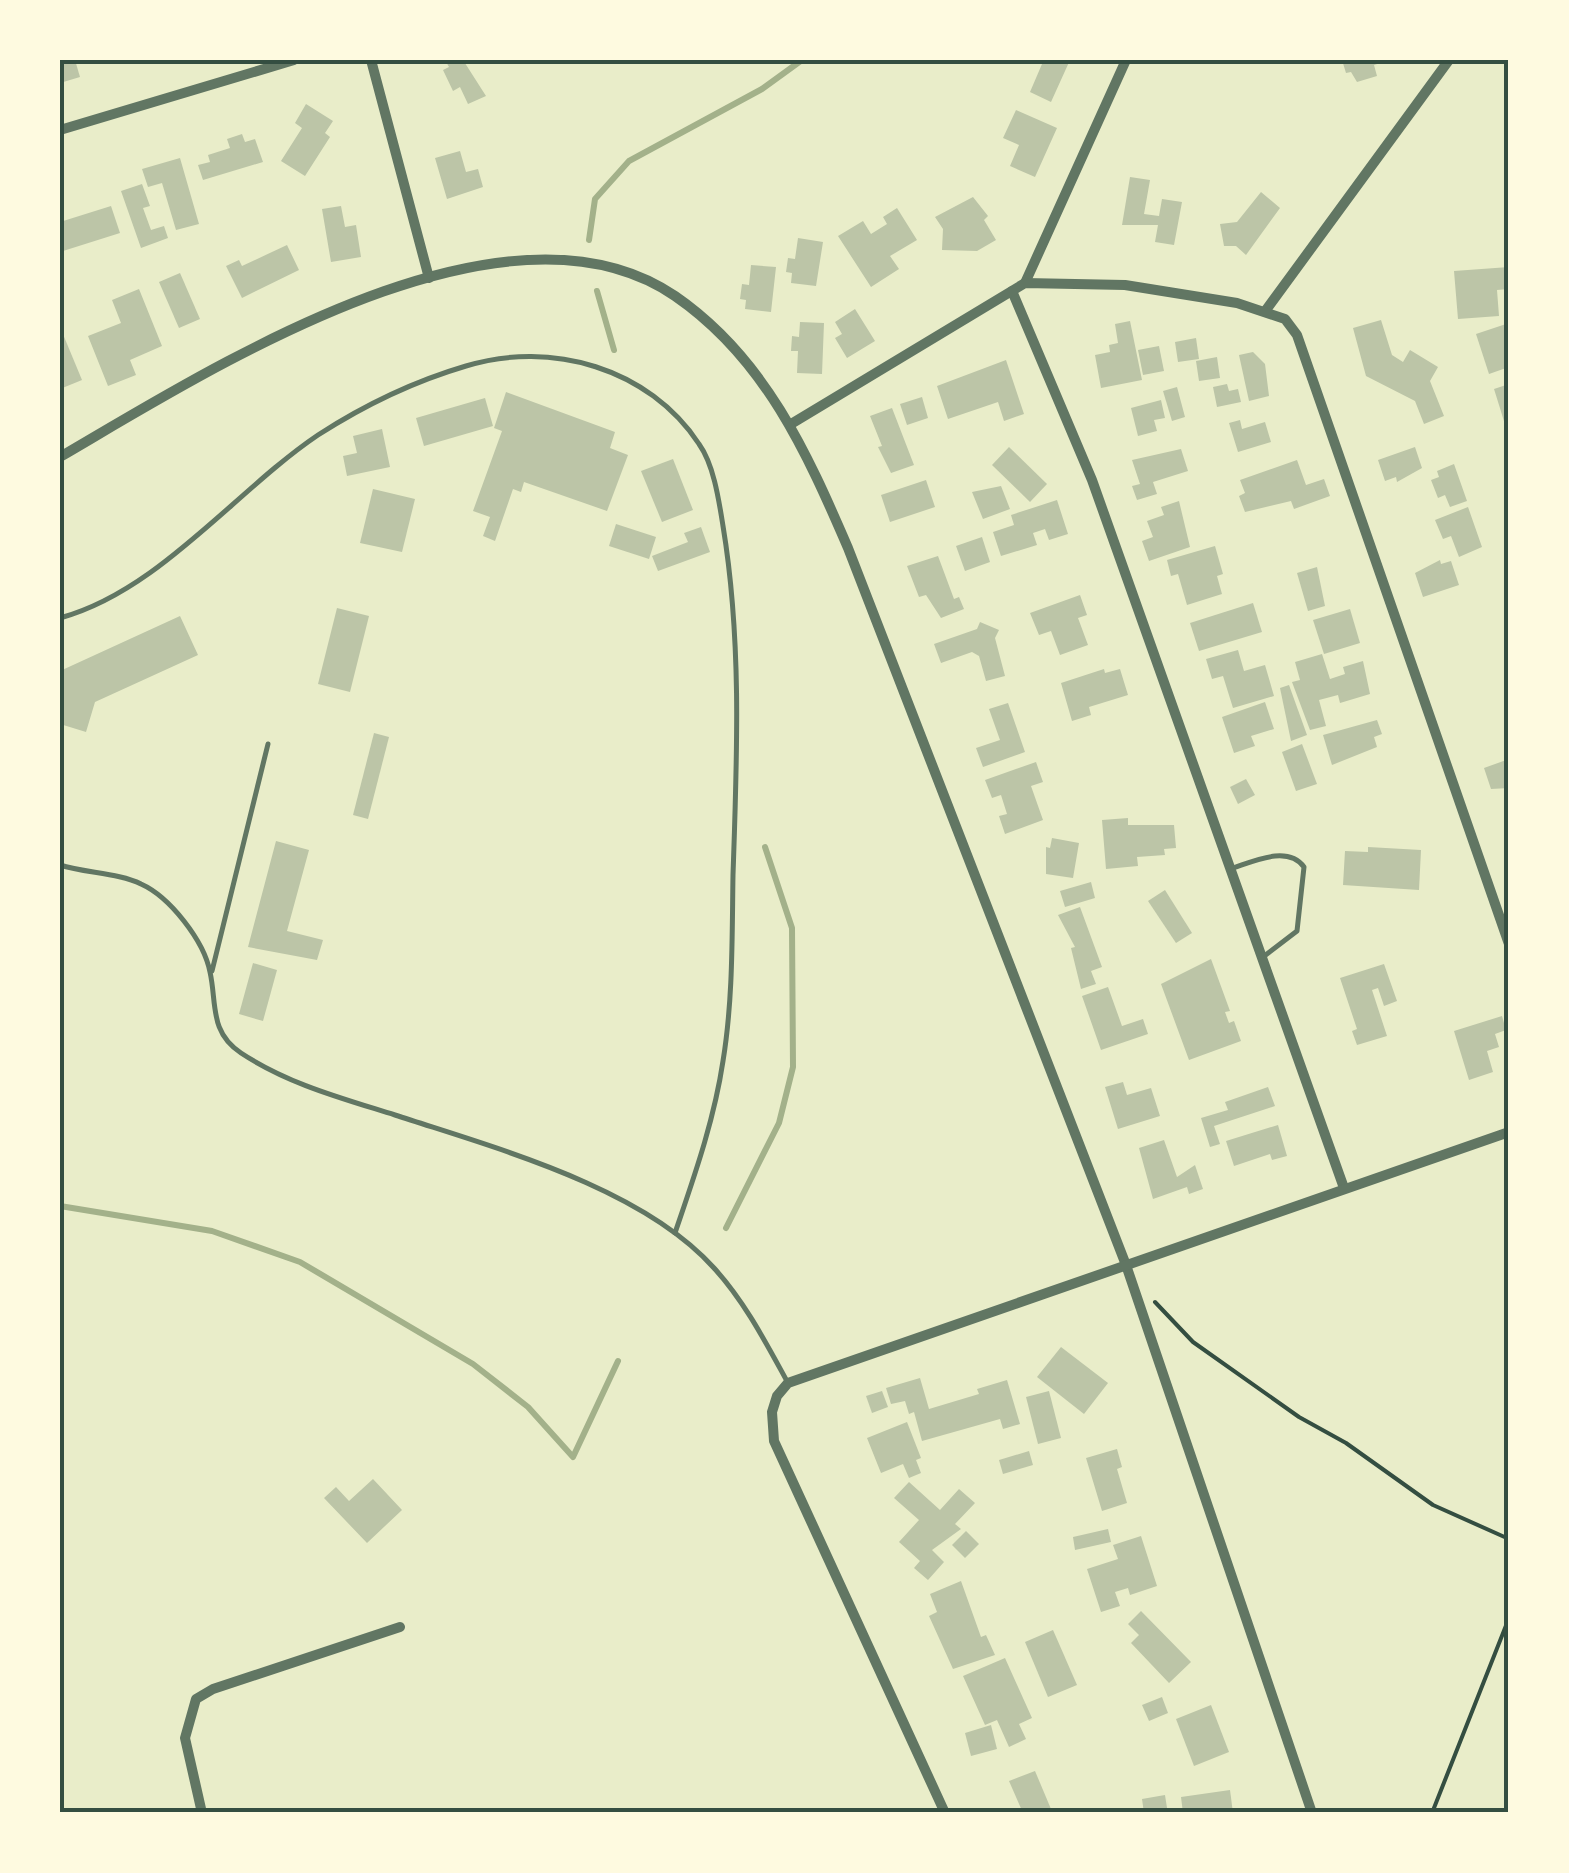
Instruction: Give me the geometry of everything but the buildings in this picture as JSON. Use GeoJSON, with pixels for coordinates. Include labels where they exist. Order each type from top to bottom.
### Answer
{"type":"FeatureCollection","features":[{"type":"Feature","properties":{"kind":"street"},"geometry":{"type":"LineString","coordinates":[[60,130],[294,60]]}},
{"type":"Feature","properties":{"kind":"street"},"geometry":{"type":"LineString","coordinates":[[371,60],[429,278]]}},
{"type":"Feature","properties":{"kind":"street"},"geometry":{"type":"LineString","coordinates":[[1026,283],[1126,60]]}},
{"type":"Feature","properties":{"kind":"street"},"geometry":{"type":"LineString","coordinates":[[1266,310],[1448,60]]}},
{"type":"Feature","properties":{"kind":"street"},"geometry":{"type":"LineString","coordinates":[[60,457],[208,370],[346,308],[429,278],[548,257],[610,266],[674,296],[746,362],[814,463],[848,548],[1126,1265],[1312,1813]]}},
{"type":"Feature","properties":{"kind":"street"},"geometry":{"type":"LineString","coordinates":[[790,424],[1026,283],[1125,285],[1266,310],[1285,319],[1297,335],[1509,944]]}},
{"type":"Feature","properties":{"kind":"street"},"geometry":{"type":"LineString","coordinates":[[1012,290],[1092,480],[1344,1188]]}},
{"type":"Feature","properties":{"kind":"street"},"geometry":{"type":"LineString","coordinates":[[945,1813],[774,1441],[772,1412],[777,1396],[788,1382],[1509,1132]]}},
{"type":"Feature","properties":{"kind":"street"},"geometry":{"type":"LineString","coordinates":[[202,1813],[186,1738],[196,1700],[214,1690],[400,1626]]}},
{"type":"Feature","properties":{"kind":"lane"},"geometry":{"type":"LineString","coordinates":[[60,618],[91,610],[157,565],[317,436],[386,397],[466,366],[510,356],[552,357],[600,367],[655,393],[701,446],[719,502],[735,599],[737,752],[724,1060],[710,1130],[675,1233]]}},
{"type":"Feature","properties":{"kind":"lane"},"geometry":{"type":"LineString","coordinates":[[268,744],[211,974],[216,1025],[226,1040],[282,1078],[514,1154],[623,1202],[675,1233],[713,1266],[752,1316],[788,1382]]}},
{"type":"Feature","properties":{"kind":"lane"},"geometry":{"type":"LineString","coordinates":[[1230,869],[1278,856],[1292,857],[1304,867],[1296,932],[1262,958]]}},
{"type":"Feature","properties":{"kind":"lane"},"geometry":{"type":"LineString","coordinates":[[60,866],[141,884],[190,930],[211,974]]}},
{"type":"Feature","properties":{"kind":"path"},"geometry":{"type":"LineString","coordinates":[[1134,1290],[1158,1304],[1193,1342],[1299,1417],[1346,1443],[1434,1505],[1509,1539]]}},
{"type":"Feature","properties":{"kind":"path"},"geometry":{"type":"LineString","coordinates":[[1432,1813],[1509,1618]]}},
{"type":"Feature","properties":{"kind":"waterway"},"geometry":{"type":"LineString","coordinates":[[589,240],[595,199],[629,161],[762,89],[802,60]]}},
{"type":"Feature","properties":{"kind":"waterway"},"geometry":{"type":"LineString","coordinates":[[597,291],[614,350]]}},
{"type":"Feature","properties":{"kind":"waterway"},"geometry":{"type":"LineString","coordinates":[[726,1228],[779,1123],[793,1067],[792,928],[765,847]]}},
{"type":"Feature","properties":{"kind":"waterway"},"geometry":{"type":"LineString","coordinates":[[60,1206],[212,1231],[300,1262],[473,1364],[528,1407],[573,1457],[618,1361]]}}]}
